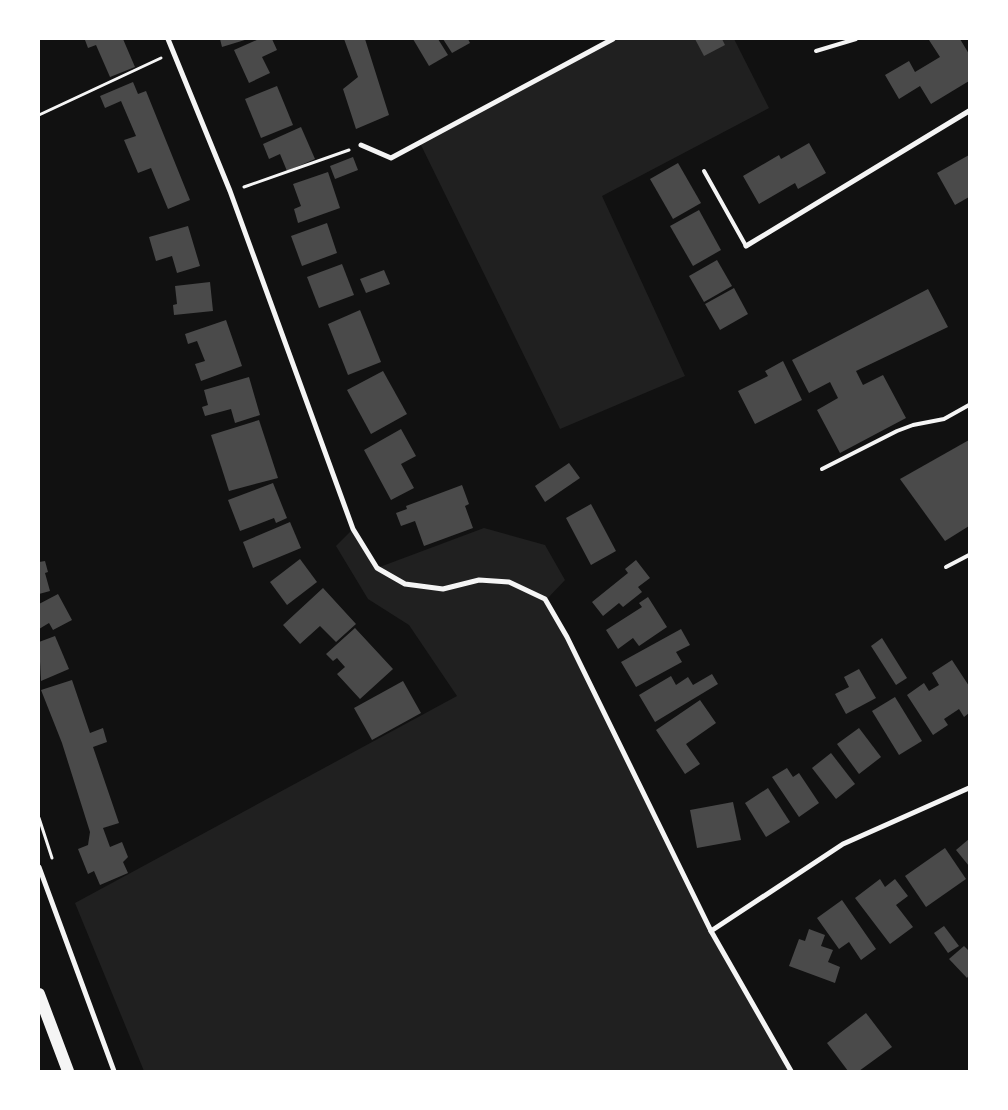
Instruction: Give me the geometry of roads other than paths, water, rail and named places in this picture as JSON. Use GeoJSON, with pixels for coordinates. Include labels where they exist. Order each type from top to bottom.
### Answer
{"type":"FeatureCollection","features":[{"type":"Feature","properties":{"kind":"main road"},"geometry":{"type":"LineString","coordinates":[[39,994],[68,1071]]}},
{"type":"Feature","properties":{"kind":"street"},"geometry":{"type":"LineString","coordinates":[[168,39],[230,191],[358,537],[377,568],[405,584],[443,589],[479,580],[509,582],[545,599],[567,637],[711,931],[791,1071]]}},
{"type":"Feature","properties":{"kind":"street"},"geometry":{"type":"LineString","coordinates":[[361,145],[391,158],[612,39]]}},
{"type":"Feature","properties":{"kind":"street"},"geometry":{"type":"LineString","coordinates":[[746,246],[969,111]]}},
{"type":"Feature","properties":{"kind":"street"},"geometry":{"type":"LineString","coordinates":[[711,931],[843,844],[969,788]]}},
{"type":"Feature","properties":{"kind":"street"},"geometry":{"type":"LineString","coordinates":[[39,867],[114,1071]]}},
{"type":"Feature","properties":{"kind":"lane"},"geometry":{"type":"LineString","coordinates":[[816,51],[856,39]]}},
{"type":"Feature","properties":{"kind":"lane"},"geometry":{"type":"LineString","coordinates":[[704,171],[746,246]]}},
{"type":"Feature","properties":{"kind":"lane"},"geometry":{"type":"LineString","coordinates":[[822,469],[897,431],[913,425],[944,419],[969,405]]}},
{"type":"Feature","properties":{"kind":"lane"},"geometry":{"type":"LineString","coordinates":[[946,567],[969,556]]}}]}
